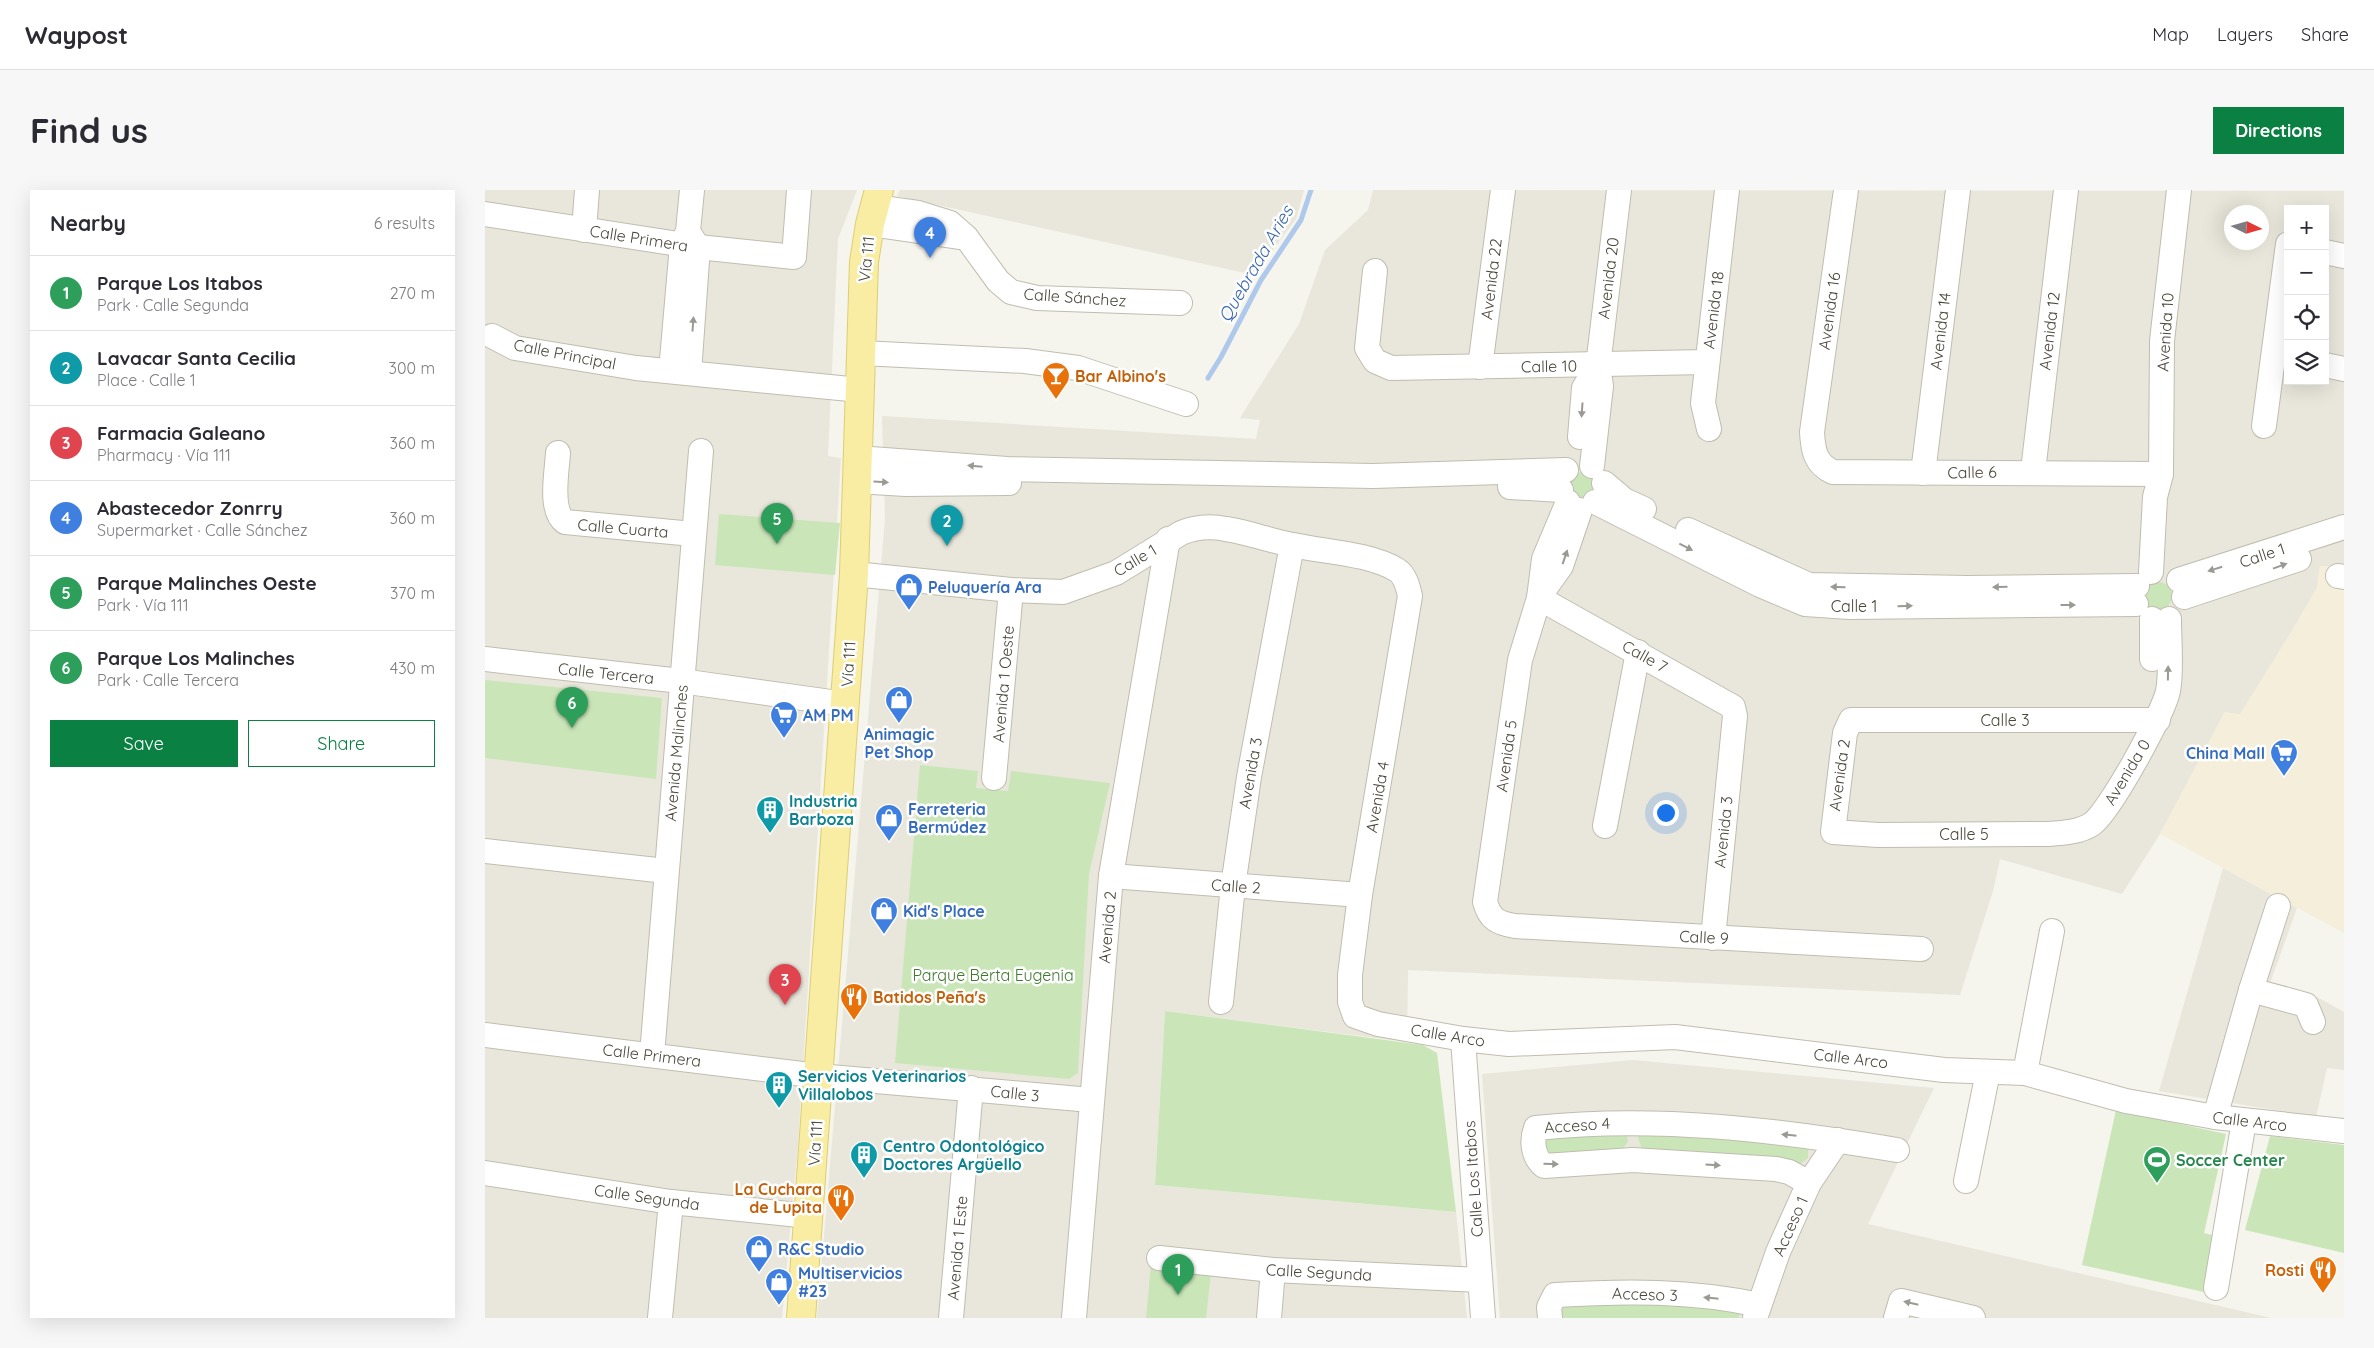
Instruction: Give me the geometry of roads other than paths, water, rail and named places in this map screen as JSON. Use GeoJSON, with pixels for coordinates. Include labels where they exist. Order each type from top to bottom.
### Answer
{"type":"FeatureCollection","features":[{"type":"Feature","properties":{"kind":"main road","name":"Vía 111"},"geometry":{"type":"LineString","coordinates":[[805,1317],[809,1216],[854,574],[864,262],[875,207]]}},
{"type":"Feature","properties":{"kind":"street"},"geometry":{"type":"LineString","coordinates":[[584,230],[587,190]]}},
{"type":"Feature","properties":{"kind":"street"},"geometry":{"type":"LineString","coordinates":[[681,364],[692,190]]}},
{"type":"Feature","properties":{"kind":"street","name":"Calle Primera"},"geometry":{"type":"LineString","coordinates":[[485,214],[584,230],[689,241],[794,257],[799,190]]}},
{"type":"Feature","properties":{"kind":"street","name":"Avenida 22"},"geometry":{"type":"LineString","coordinates":[[1480,367],[1503,190]]}},
{"type":"Feature","properties":{"kind":"street","name":"Avenida 20"},"geometry":{"type":"LineString","coordinates":[[1581,486],[1601,386],[1598,366],[1619,190]]}},
{"type":"Feature","properties":{"kind":"street","name":"Avenida 18"},"geometry":{"type":"LineString","coordinates":[[1709,429],[1703,403],[1727,190]]}},
{"type":"Feature","properties":{"kind":"street","name":"Avenida 16"},"geometry":{"type":"LineString","coordinates":[[1811,432],[1846,190]]}},
{"type":"Feature","properties":{"kind":"street","name":"Avenida 14"},"geometry":{"type":"LineString","coordinates":[[1923,473],[1958,190]]}},
{"type":"Feature","properties":{"kind":"street","name":"Avenida 12"},"geometry":{"type":"LineString","coordinates":[[2033,471],[2066,190]]}},
{"type":"Feature","properties":{"kind":"street","name":"Avenida 10"},"geometry":{"type":"LineString","coordinates":[[2159,594],[2155,497],[2161,474],[2162,341],[2179,190]]}},
{"type":"Feature","properties":{"kind":"street","name":"Calle Sánchez"},"geometry":{"type":"LineString","coordinates":[[875,207],[918,213],[950,224],[966,237],[999,281],[1011,292],[1037,298],[1180,303]]}},
{"type":"Feature","properties":{"kind":"street"},"geometry":{"type":"LineString","coordinates":[[2264,426],[2281,354],[2287,250]]}},
{"type":"Feature","properties":{"kind":"street"},"geometry":{"type":"LineString","coordinates":[[2329,253],[2344,256]]}},
{"type":"Feature","properties":{"kind":"street","name":"Calle 10"},"geometry":{"type":"LineString","coordinates":[[1375,271],[1367,348],[1375,362],[1391,368],[1598,366],[1707,362]]}},
{"type":"Feature","properties":{"kind":"street","name":"Calle Principal"},"geometry":{"type":"LineString","coordinates":[[681,364],[645,355],[514,333],[492,336],[515,348],[636,368],[681,364],[860,373],[1025,361],[1078,368],[1186,404]]}},
{"type":"Feature","properties":{"kind":"street"},"geometry":{"type":"LineString","coordinates":[[2329,365],[2344,369]]}},
{"type":"Feature","properties":{"kind":"street","name":"Calle 6"},"geometry":{"type":"LineString","coordinates":[[1811,432],[1816,458],[1823,467],[1833,472],[2033,471],[2161,474]]}},
{"type":"Feature","properties":{"kind":"street","name":"Avenida Malinches"},"geometry":{"type":"LineString","coordinates":[[652,1055],[701,451]]}},
{"type":"Feature","properties":{"kind":"street","name":"Calle Cuarta"},"geometry":{"type":"LineString","coordinates":[[558,453],[555,504],[560,518],[565,522],[693,534]]}},
{"type":"Feature","properties":{"kind":"street"},"geometry":{"type":"LineString","coordinates":[[857,469],[1007,476],[1581,486]]}},
{"type":"Feature","properties":{"kind":"street","name":"Calle 1"},"geometry":{"type":"LineString","coordinates":[[1581,486],[1624,500],[1764,576]]}},
{"type":"Feature","properties":{"kind":"street","name":"Calle 1"},"geometry":{"type":"LineString","coordinates":[[1581,486],[1764,576],[1821,586],[1967,596],[2159,594],[2251,577],[2336,538]]}},
{"type":"Feature","properties":{"kind":"street","name":"Avenida 5"},"geometry":{"type":"LineString","coordinates":[[1489,916],[1485,902],[1520,660],[1539,598],[1561,566],[1581,486]]}},
{"type":"Feature","properties":{"kind":"street","name":"Calle 1"},"geometry":{"type":"LineString","coordinates":[[854,574],[1011,590],[1063,592],[1116,573],[1140,560],[1168,539],[1191,529],[1204,527],[1226,529],[1291,545],[1376,560],[1398,570],[1405,579]]}},
{"type":"Feature","properties":{"kind":"street","name":"Avenida 2"},"geometry":{"type":"LineString","coordinates":[[1074,1318],[1111,876],[1168,539]]}},
{"type":"Feature","properties":{"kind":"street","name":"Avenida 3"},"geometry":{"type":"LineString","coordinates":[[1221,1002],[1233,886],[1249,777],[1291,545]]}},
{"type":"Feature","properties":{"kind":"street","name":"Avenida 4"},"geometry":{"type":"LineString","coordinates":[[1355,1016],[1350,1002],[1350,975],[1360,895],[1408,618],[1411,596],[1405,579]]}},
{"type":"Feature","properties":{"kind":"street","name":"Avenida 1 Oeste"},"geometry":{"type":"LineString","coordinates":[[994,778],[1011,590]]}},
{"type":"Feature","properties":{"kind":"street","name":"Avenida 0"},"geometry":{"type":"LineString","coordinates":[[2093,823],[2111,802],[2158,720],[2151,691],[2159,594]]}},
{"type":"Feature","properties":{"kind":"street","name":"Calle 7"},"geometry":{"type":"LineString","coordinates":[[1539,598],[1733,707],[1734,726]]}},
{"type":"Feature","properties":{"kind":"street"},"geometry":{"type":"LineString","coordinates":[[1605,826],[1638,652]]}},
{"type":"Feature","properties":{"kind":"street","name":"Calle Tercera"},"geometry":{"type":"LineString","coordinates":[[485,659],[681,681],[845,704]]}},
{"type":"Feature","properties":{"kind":"street","name":"Avenida 2"},"geometry":{"type":"LineString","coordinates":[[1833,832],[1845,733],[1851,720]]}},
{"type":"Feature","properties":{"kind":"street","name":"Calle 3"},"geometry":{"type":"LineString","coordinates":[[1851,720],[2158,720]]}},
{"type":"Feature","properties":{"kind":"street","name":"Avenida 3"},"geometry":{"type":"LineString","coordinates":[[1713,938],[1734,726]]}},
{"type":"Feature","properties":{"kind":"street","name":"Calle 5"},"geometry":{"type":"LineString","coordinates":[[1833,832],[1878,834],[2048,834],[2075,831],[2093,823]]}},
{"type":"Feature","properties":{"kind":"street"},"geometry":{"type":"LineString","coordinates":[[485,851],[666,871]]}},
{"type":"Feature","properties":{"kind":"street","name":"Calle 2"},"geometry":{"type":"LineString","coordinates":[[1111,876],[1360,895]]}},
{"type":"Feature","properties":{"kind":"street"},"geometry":{"type":"LineString","coordinates":[[2215,1117],[2251,990],[2278,906]]}},
{"type":"Feature","properties":{"kind":"street","name":"Calle 9"},"geometry":{"type":"LineString","coordinates":[[1489,916],[1500,923],[1515,926],[1921,949]]}},
{"type":"Feature","properties":{"kind":"street"},"geometry":{"type":"LineString","coordinates":[[2025,1073],[2052,931]]}},
{"type":"Feature","properties":{"kind":"street"},"geometry":{"type":"LineString","coordinates":[[2251,990],[2306,1005],[2313,1022]]}},
{"type":"Feature","properties":{"kind":"street","name":"Calle Arco"},"geometry":{"type":"LineString","coordinates":[[1355,1016],[1377,1024],[1463,1039],[1509,1044],[1675,1037],[1944,1070],[2025,1073],[2126,1101],[2244,1121],[2344,1131]]}},
{"type":"Feature","properties":{"kind":"street","name":"Calle Primera"},"geometry":{"type":"LineString","coordinates":[[485,1035],[819,1076]]}},
{"type":"Feature","properties":{"kind":"street","name":"Calle Los Itabos"},"geometry":{"type":"LineString","coordinates":[[1463,1039],[1483,1318]]}},
{"type":"Feature","properties":{"kind":"street"},"geometry":{"type":"LineString","coordinates":[[1965,1181],[1988,1072]]}},
{"type":"Feature","properties":{"kind":"street","name":"Calle 3"},"geometry":{"type":"LineString","coordinates":[[819,1076],[1091,1100]]}},
{"type":"Feature","properties":{"kind":"street","name":"Avenida 1 Este"},"geometry":{"type":"LineString","coordinates":[[951,1318],[971,1088]]}},
{"type":"Feature","properties":{"kind":"street"},"geometry":{"type":"LineString","coordinates":[[2215,1288],[2244,1121]]}},
{"type":"Feature","properties":{"kind":"street"},"geometry":{"type":"LineString","coordinates":[[1633,1160],[1635,1122]]}},
{"type":"Feature","properties":{"kind":"street","name":"Acceso 4"},"geometry":{"type":"LineString","coordinates":[[1809,1183],[1789,1172],[1776,1169],[1633,1160],[1545,1166],[1539,1162],[1534,1153],[1533,1135],[1536,1128],[1635,1122],[1687,1125],[1838,1140],[1897,1150]]}},
{"type":"Feature","properties":{"kind":"street","name":"Acceso 1"},"geometry":{"type":"LineString","coordinates":[[1757,1312],[1778,1252],[1809,1183],[1838,1140]]}},
{"type":"Feature","properties":{"kind":"street","name":"Calle Segunda"},"geometry":{"type":"LineString","coordinates":[[485,1173],[671,1202],[809,1216]]}},
{"type":"Feature","properties":{"kind":"street"},"geometry":{"type":"LineString","coordinates":[[660,1318],[671,1202]]}},
{"type":"Feature","properties":{"kind":"street","name":"Calle Segunda"},"geometry":{"type":"LineString","coordinates":[[1159,1258],[1273,1270],[1480,1280]]}},
{"type":"Feature","properties":{"kind":"street"},"geometry":{"type":"LineString","coordinates":[[1269,1318],[1273,1270]]}},
{"type":"Feature","properties":{"kind":"street","name":"Acceso 3"},"geometry":{"type":"LineString","coordinates":[[1550,1318],[1549,1307],[1555,1295],[1641,1291],[1739,1301],[1757,1312]]}},
{"type":"Feature","properties":{"kind":"street"},"geometry":{"type":"LineString","coordinates":[[1896,1318],[1901,1301],[1973,1318]]}},
{"type":"Feature","properties":{"kind":"waterway","name":"Quebrada Aries"},"geometry":{"type":"LineString","coordinates":[[1208,378],[1261,280],[1301,220],[1311,190]]}},
{"type":"Feature","properties":{"kind":"place","name":"Abastecedor Zonrry"},"geometry":{"type":"Point","coordinates":[930,258]}},
{"type":"Feature","properties":{"kind":"place","name":"Bar Albino's"},"geometry":{"type":"Point","coordinates":[1056,400]}},
{"type":"Feature","properties":{"kind":"place","name":"Parque Malinches Oeste"},"geometry":{"type":"Point","coordinates":[777,544]}},
{"type":"Feature","properties":{"kind":"place","name":"Lavacar Santa Cecilia"},"geometry":{"type":"Point","coordinates":[947,546]}},
{"type":"Feature","properties":{"kind":"place","name":"Peluquería Ara"},"geometry":{"type":"Point","coordinates":[909,611]}},
{"type":"Feature","properties":{"kind":"place","name":"Animagic Pet Shop"},"geometry":{"type":"Point","coordinates":[899,724]}},
{"type":"Feature","properties":{"kind":"place","name":"Parque Los Malinches"},"geometry":{"type":"Point","coordinates":[572,728]}},
{"type":"Feature","properties":{"kind":"place","name":"AM PM"},"geometry":{"type":"Point","coordinates":[784,739]}},
{"type":"Feature","properties":{"kind":"place","name":"China Mall"},"geometry":{"type":"Point","coordinates":[2284,777]}},
{"type":"Feature","properties":{"kind":"place","name":"Industria Barboza"},"geometry":{"type":"Point","coordinates":[770,834]}},
{"type":"Feature","properties":{"kind":"place","name":"Ferreteria Bermúdez"},"geometry":{"type":"Point","coordinates":[889,842]}},
{"type":"Feature","properties":{"kind":"place","name":"Kid's Place"},"geometry":{"type":"Point","coordinates":[884,935]}},
{"type":"Feature","properties":{"kind":"place","name":"Farmacia Galeano"},"geometry":{"type":"Point","coordinates":[785,1005]}},
{"type":"Feature","properties":{"kind":"place","name":"Batidos Peña's"},"geometry":{"type":"Point","coordinates":[854,1021]}},
{"type":"Feature","properties":{"kind":"place","name":"Servicios Veterinarios Villalobos"},"geometry":{"type":"Point","coordinates":[779,1109]}},
{"type":"Feature","properties":{"kind":"place","name":"Centro Odontológico Doctores Argüello"},"geometry":{"type":"Point","coordinates":[864,1179]}},
{"type":"Feature","properties":{"kind":"place","name":"Soccer Center"},"geometry":{"type":"Point","coordinates":[2157,1184]}},
{"type":"Feature","properties":{"kind":"place","name":"La Cuchara de Lupita"},"geometry":{"type":"Point","coordinates":[841,1222]}},
{"type":"Feature","properties":{"kind":"place","name":"R&C Studio"},"geometry":{"type":"Point","coordinates":[759,1273]}},
{"type":"Feature","properties":{"kind":"place","name":"Rosti"},"geometry":{"type":"Point","coordinates":[2323,1294]}},
{"type":"Feature","properties":{"kind":"place","name":"Parque Los Itabos"},"geometry":{"type":"Point","coordinates":[1178,1295]}},
{"type":"Feature","properties":{"kind":"place","name":"Multiservicios #23"},"geometry":{"type":"Point","coordinates":[779,1306]}},
{"type":"Feature","properties":{"kind":"park label","name":"Parque Berta Eugenia"},"geometry":{"type":"Point","coordinates":[993,975]}}]}
